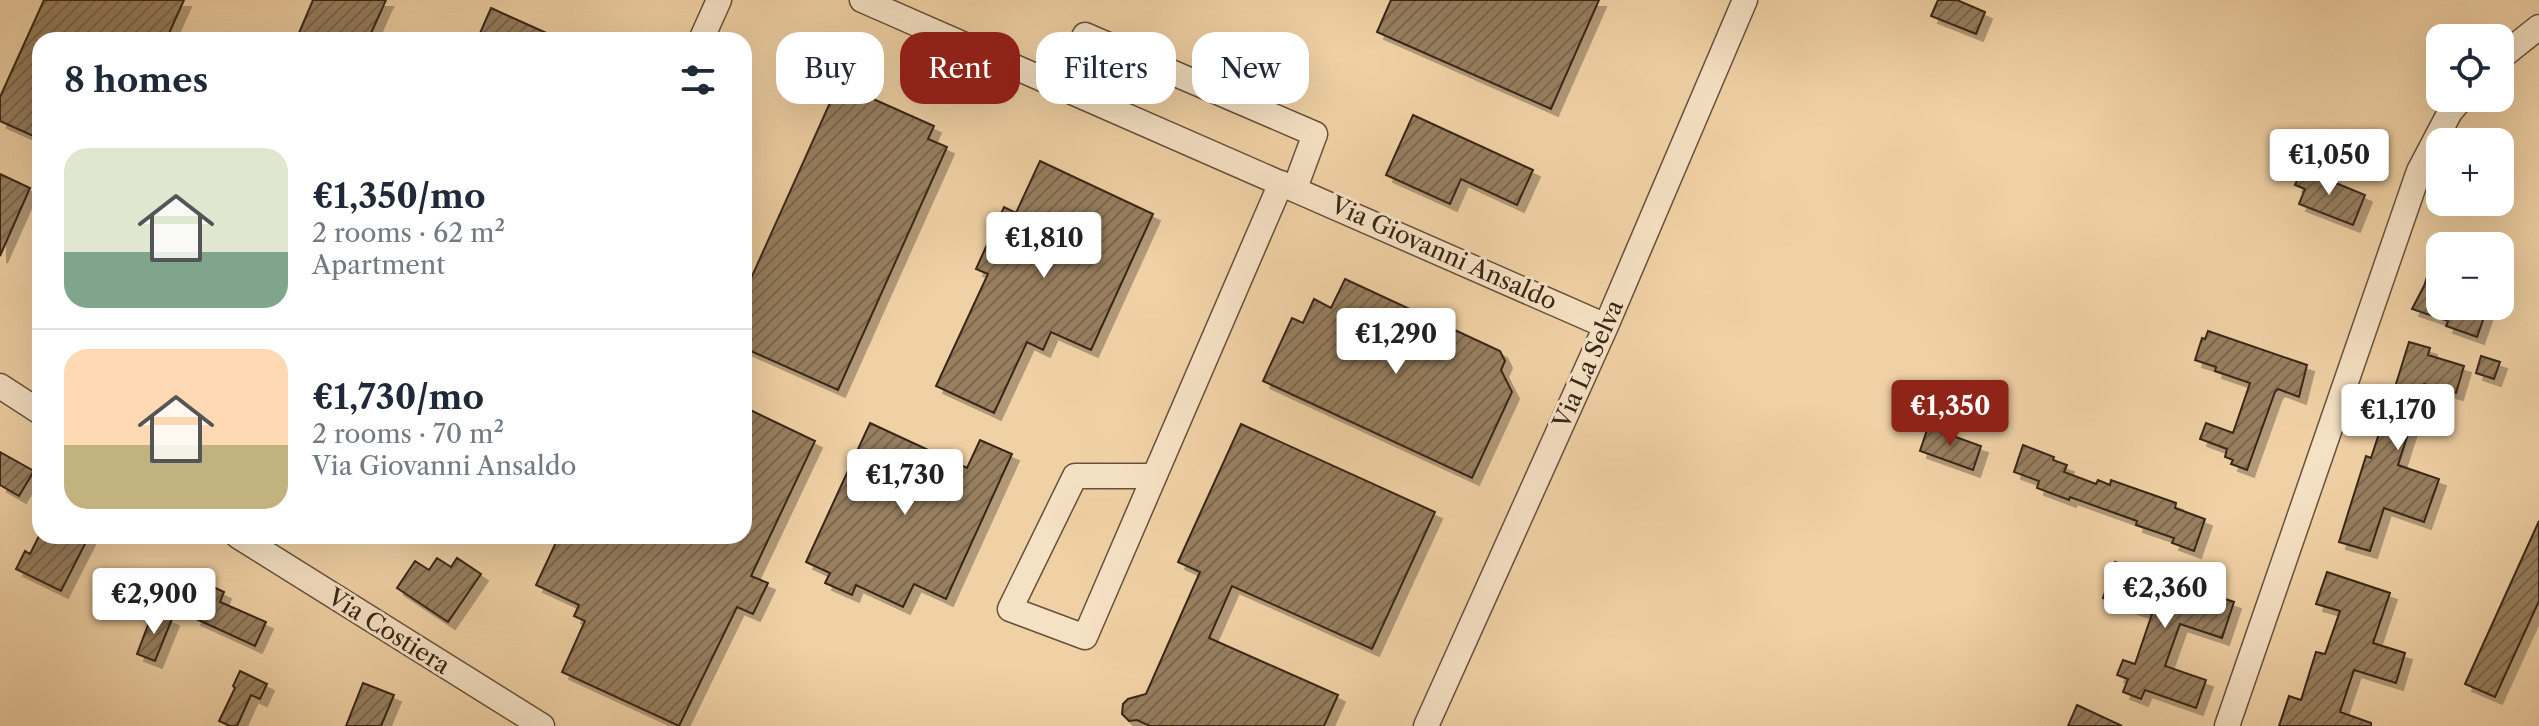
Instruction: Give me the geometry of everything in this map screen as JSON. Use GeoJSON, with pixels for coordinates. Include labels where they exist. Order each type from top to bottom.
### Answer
{"type":"FeatureCollection","features":[{"type":"Feature","properties":{"kind":"street"},"geometry":{"type":"LineString","coordinates":[[705,32],[719,0]]}},
{"type":"Feature","properties":{"kind":"street","name":"Via Giovanni Ansaldo"},"geometry":{"type":"LineString","coordinates":[[862,0],[1036,74]]}},
{"type":"Feature","properties":{"kind":"street","name":"Via La Selva"},"geometry":{"type":"LineString","coordinates":[[1426,726],[1606,326],[1745,0]]}},
{"type":"Feature","properties":{"kind":"street"},"geometry":{"type":"LineString","coordinates":[[2514,47],[2538,27]]}},
{"type":"Feature","properties":{"kind":"street"},"geometry":{"type":"LineString","coordinates":[[1154,476],[1075,476],[1010,609],[1085,637],[1154,476],[1288,185],[1315,134],[1176,74]]}},
{"type":"Feature","properties":{"kind":"street","name":"Via Giovanni Ansaldo"},"geometry":{"type":"LineString","coordinates":[[1105,104],[1606,326]]}},
{"type":"Feature","properties":{"kind":"street"},"geometry":{"type":"LineString","coordinates":[[2227,726],[2419,171],[2450,112]]}},
{"type":"Feature","properties":{"kind":"street"},"geometry":{"type":"LineString","coordinates":[[0,386],[32,407]]}},
{"type":"Feature","properties":{"kind":"street","name":"Via Costiera"},"geometry":{"type":"LineString","coordinates":[[251,544],[542,726]]}},
{"type":"Feature","properties":{"kind":"building"},"geometry":{"type":"Polygon","coordinates":[[[44,0],[184,0],[170,32],[32,32],[32,135],[0,121],[0,97],[44,0]]]}},
{"type":"Feature","properties":{"kind":"building"},"geometry":{"type":"Polygon","coordinates":[[[313,0],[386,0],[372,32],[299,32],[313,0]]]}},
{"type":"Feature","properties":{"kind":"building"},"geometry":{"type":"Polygon","coordinates":[[[1391,0],[1599,0],[1551,109],[1377,32],[1391,0]]]}},
{"type":"Feature","properties":{"kind":"building"},"geometry":{"type":"Polygon","coordinates":[[[1938,0],[1957,0],[1985,12],[1976,34],[1931,16],[1938,0]]]}},
{"type":"Feature","properties":{"kind":"building"},"geometry":{"type":"Polygon","coordinates":[[[491,8],[544,32],[480,32],[491,8]]]}},
{"type":"Feature","properties":{"kind":"building"},"geometry":{"type":"Polygon","coordinates":[[[829,104],[884,104],[934,126],[928,139],[947,147],[838,390],[752,352],[752,276],[829,104]]]}},
{"type":"Feature","properties":{"kind":"building"},"geometry":{"type":"Polygon","coordinates":[[[1413,115],[1533,170],[1517,205],[1461,179],[1450,204],[1386,175],[1413,115]]]}},
{"type":"Feature","properties":{"kind":"building"},"geometry":{"type":"Polygon","coordinates":[[[1040,161],[1153,214],[1091,350],[1051,332],[1043,350],[1027,342],[994,413],[936,386],[988,274],[976,269],[1004,207],[1016,213],[1040,161]]]}},
{"type":"Feature","properties":{"kind":"building"},"geometry":{"type":"Polygon","coordinates":[[[2302,169],[2365,195],[2353,225],[2299,204],[2305,189],[2295,185],[2302,169]]]}},
{"type":"Feature","properties":{"kind":"building"},"geometry":{"type":"Polygon","coordinates":[[[0,174],[30,188],[0,256],[0,174]]]}},
{"type":"Feature","properties":{"kind":"building"},"geometry":{"type":"Polygon","coordinates":[[[1345,279],[1500,351],[1505,361],[1501,370],[1512,392],[1472,478],[1263,381],[1292,318],[1303,323],[1314,299],[1331,308],[1345,279]]]}},
{"type":"Feature","properties":{"kind":"building"},"geometry":{"type":"Polygon","coordinates":[[[2426,280],[2426,314],[2412,309],[2426,280]]]}},
{"type":"Feature","properties":{"kind":"building"},"geometry":{"type":"Polygon","coordinates":[[[2445,320],[2483,320],[2477,337],[2446,326],[2448,321],[2445,320]]]}},
{"type":"Feature","properties":{"kind":"building"},"geometry":{"type":"Polygon","coordinates":[[[2208,331],[2307,365],[2299,397],[2278,389],[2275,392],[2247,470],[2231,464],[2233,460],[2225,457],[2227,449],[2200,439],[2206,423],[2233,433],[2250,383],[2215,371],[2216,367],[2195,360],[2202,338],[2205,339],[2208,331]]]}},
{"type":"Feature","properties":{"kind":"building"},"geometry":{"type":"Polygon","coordinates":[[[2409,342],[2430,348],[2428,355],[2464,366],[2456,393],[2424,384],[2398,465],[2439,479],[2424,522],[2384,508],[2370,551],[2339,542],[2366,456],[2371,458],[2384,418],[2379,416],[2385,398],[2391,400],[2409,342]]]}},
{"type":"Feature","properties":{"kind":"building"},"geometry":{"type":"Polygon","coordinates":[[[2481,356],[2500,362],[2494,379],[2476,373],[2481,356]]]}},
{"type":"Feature","properties":{"kind":"building"},"geometry":{"type":"Polygon","coordinates":[[[752,411],[815,441],[751,576],[768,583],[753,614],[737,607],[679,726],[562,672],[585,621],[574,616],[579,605],[536,585],[555,544],[752,544],[752,411]]]}},
{"type":"Feature","properties":{"kind":"building"},"geometry":{"type":"Polygon","coordinates":[[[870,423],[967,468],[980,440],[1012,454],[946,599],[914,584],[903,607],[856,585],[852,595],[825,583],[830,573],[806,562],[870,423]]]}},
{"type":"Feature","properties":{"kind":"building"},"geometry":{"type":"Polygon","coordinates":[[[1241,424],[1435,512],[1372,649],[1232,586],[1209,638],[1338,695],[1324,726],[1150,726],[1137,720],[1129,721],[1122,714],[1123,704],[1128,699],[1146,694],[1200,572],[1178,562],[1241,424]]]}},
{"type":"Feature","properties":{"kind":"building"},"geometry":{"type":"Polygon","coordinates":[[[1928,427],[1981,446],[1973,470],[1920,451],[1928,427]]]}},
{"type":"Feature","properties":{"kind":"building"},"geometry":{"type":"Polygon","coordinates":[[[2023,445],[2067,465],[2064,472],[2096,484],[2098,480],[2110,485],[2111,480],[2176,503],[2175,508],[2205,519],[2194,551],[2172,543],[2174,538],[2136,525],[2137,521],[2037,488],[2039,481],[2014,472],[2023,445]]]}},
{"type":"Feature","properties":{"kind":"building"},"geometry":{"type":"Polygon","coordinates":[[[0,452],[32,470],[19,496],[0,485],[0,452]]]}},
{"type":"Feature","properties":{"kind":"building"},"geometry":{"type":"Polygon","coordinates":[[[2539,521],[2539,601],[2495,697],[2465,684],[2539,521]]]}},
{"type":"Feature","properties":{"kind":"building"},"geometry":{"type":"Polygon","coordinates":[[[35,544],[85,544],[61,591],[16,569],[25,551],[30,554],[35,544]]]}},
{"type":"Feature","properties":{"kind":"building"},"geometry":{"type":"Polygon","coordinates":[[[437,558],[451,567],[457,558],[481,574],[448,622],[397,588],[415,561],[429,570],[437,558]]]}},
{"type":"Feature","properties":{"kind":"building"},"geometry":{"type":"Polygon","coordinates":[[[2115,562],[2234,602],[2222,638],[2180,624],[2165,666],[2206,680],[2196,708],[2145,690],[2141,699],[2123,692],[2128,679],[2117,675],[2123,660],[2135,664],[2152,614],[2103,598],[2115,562]]]}},
{"type":"Feature","properties":{"kind":"building"},"geometry":{"type":"Polygon","coordinates":[[[2327,572],[2390,593],[2373,643],[2405,653],[2396,683],[2354,670],[2340,712],[2371,723],[2371,726],[2279,726],[2289,696],[2301,700],[2316,652],[2325,654],[2340,611],[2316,604],[2327,572]]]}},
{"type":"Feature","properties":{"kind":"building"},"geometry":{"type":"Polygon","coordinates":[[[209,585],[224,592],[220,602],[266,622],[255,646],[194,618],[209,585]]]}},
{"type":"Feature","properties":{"kind":"building"},"geometry":{"type":"Polygon","coordinates":[[[153,612],[172,619],[155,661],[137,654],[153,612]]]}},
{"type":"Feature","properties":{"kind":"building"},"geometry":{"type":"Polygon","coordinates":[[[240,671],[267,684],[260,699],[251,695],[237,726],[230,726],[219,721],[240,671]]]}},
{"type":"Feature","properties":{"kind":"building"},"geometry":{"type":"Polygon","coordinates":[[[363,683],[394,695],[381,726],[346,726],[363,683]]]}},
{"type":"Feature","properties":{"kind":"building"},"geometry":{"type":"Polygon","coordinates":[[[2077,705],[2122,726],[2068,726],[2077,705]]]}}]}
